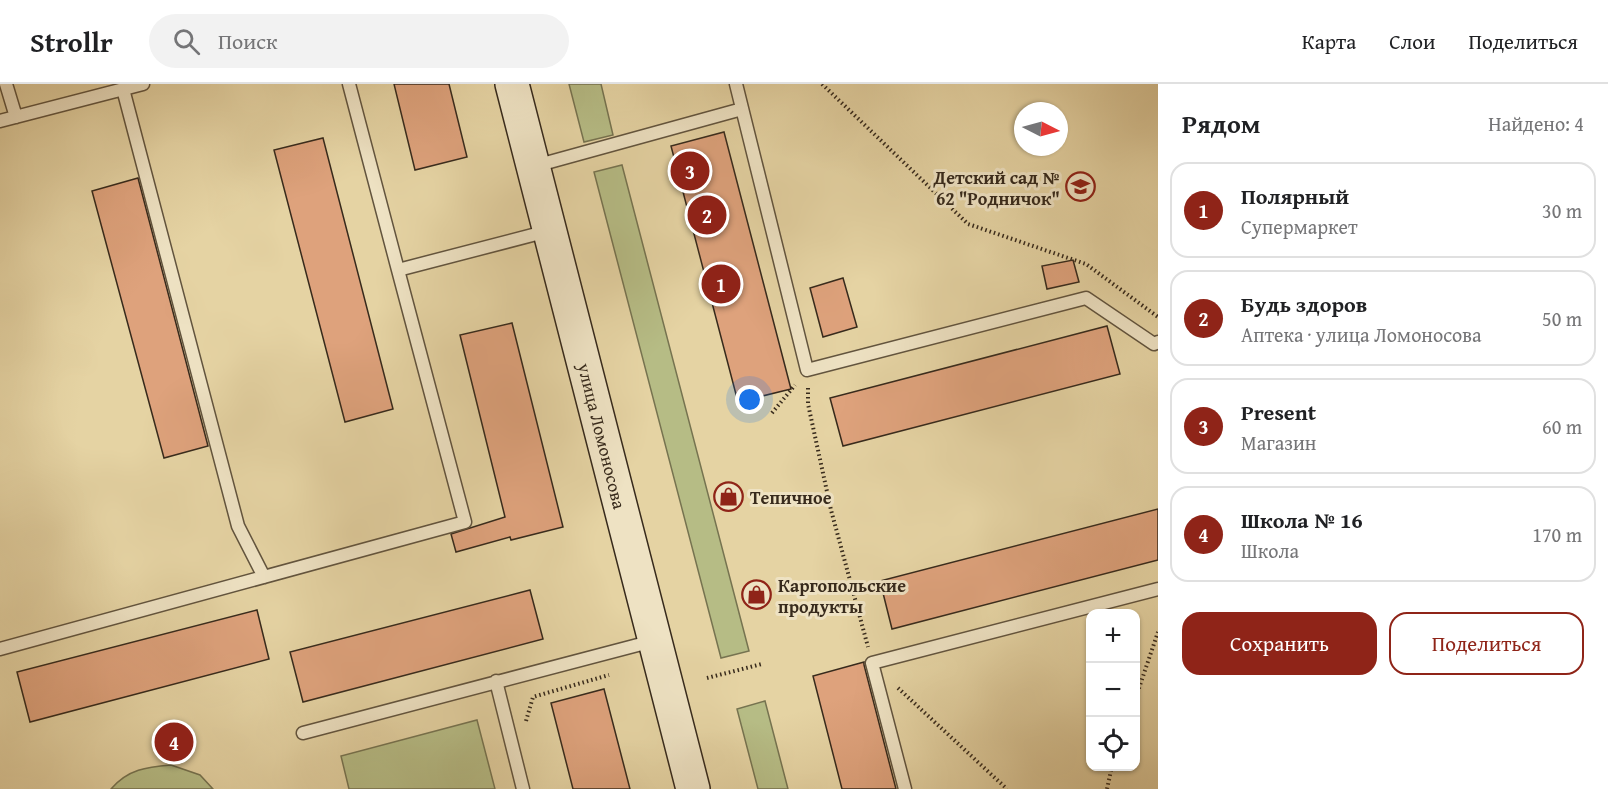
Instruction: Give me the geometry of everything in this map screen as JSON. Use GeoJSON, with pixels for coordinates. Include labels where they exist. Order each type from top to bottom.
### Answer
{"type":"FeatureCollection","features":[{"type":"Feature","properties":{"kind":"main road","name":"улица Ломоносова"},"geometry":{"type":"LineString","coordinates":[[512,84],[693,789]]}},
{"type":"Feature","properties":{"kind":"lane"},"geometry":{"type":"LineString","coordinates":[[6,84],[16,117]]}},
{"type":"Feature","properties":{"kind":"lane"},"geometry":{"type":"LineString","coordinates":[[0,121],[144,84]]}},
{"type":"Feature","properties":{"kind":"lane"},"geometry":{"type":"LineString","coordinates":[[0,649],[465,522],[349,84]]}},
{"type":"Feature","properties":{"kind":"lane"},"geometry":{"type":"LineString","coordinates":[[736,84],[807,370],[1086,298],[1154,344],[1158,342]]}},
{"type":"Feature","properties":{"kind":"lane"},"geometry":{"type":"LineString","coordinates":[[123,89],[238,526],[264,577]]}},
{"type":"Feature","properties":{"kind":"lane"},"geometry":{"type":"LineString","coordinates":[[533,166],[742,109]]}},
{"type":"Feature","properties":{"kind":"lane"},"geometry":{"type":"LineString","coordinates":[[398,270],[549,231]]}},
{"type":"Feature","properties":{"kind":"lane"},"geometry":{"type":"LineString","coordinates":[[905,789],[872,663],[1158,590]]}},
{"type":"Feature","properties":{"kind":"lane"},"geometry":{"type":"LineString","coordinates":[[303,733],[655,640]]}},
{"type":"Feature","properties":{"kind":"lane"},"geometry":{"type":"LineString","coordinates":[[496,681],[523,789]]}},
{"type":"Feature","properties":{"kind":"path"},"geometry":{"type":"LineString","coordinates":[[822,84],[968,224],[1086,264],[1158,317]]}},
{"type":"Feature","properties":{"kind":"path"},"geometry":{"type":"LineString","coordinates":[[772,413],[807,370]]}},
{"type":"Feature","properties":{"kind":"path"},"geometry":{"type":"LineString","coordinates":[[807,370],[808,404],[831,510],[872,663],[1007,789]]}},
{"type":"Feature","properties":{"kind":"path"},"geometry":{"type":"LineString","coordinates":[[1140,685],[1158,632]]}},
{"type":"Feature","properties":{"kind":"path"},"geometry":{"type":"LineString","coordinates":[[707,678],[762,664]]}},
{"type":"Feature","properties":{"kind":"path"},"geometry":{"type":"LineString","coordinates":[[515,757],[533,697],[609,675]]}},
{"type":"Feature","properties":{"kind":"path"},"geometry":{"type":"LineString","coordinates":[[1107,789],[1111,771]]}},
{"type":"Feature","properties":{"kind":"green space"},"geometry":{"type":"Polygon","coordinates":[[[569,84],[601,84],[613,135],[584,142],[569,84]]]}},
{"type":"Feature","properties":{"kind":"green space"},"geometry":{"type":"Polygon","coordinates":[[[622,165],[749,651],[721,658],[594,172],[622,165]]]}},
{"type":"Feature","properties":{"kind":"green space"},"geometry":{"type":"Polygon","coordinates":[[[765,701],[788,789],[758,789],[737,709],[765,701]]]}},
{"type":"Feature","properties":{"kind":"green space"},"geometry":{"type":"Polygon","coordinates":[[[477,720],[495,789],[349,789],[341,756],[477,720]]]}},
{"type":"Feature","properties":{"kind":"green space"},"geometry":{"type":"Polygon","coordinates":[[[171,765],[200,775],[213,789],[111,789],[124,777],[138,770],[171,765]]]}},
{"type":"Feature","properties":{"kind":"building"},"geometry":{"type":"Polygon","coordinates":[[[394,84],[449,84],[467,157],[415,170],[394,84]]]}},
{"type":"Feature","properties":{"kind":"building"},"geometry":{"type":"Polygon","coordinates":[[[724,132],[791,389],[738,402],[671,146],[724,132]]]}},
{"type":"Feature","properties":{"kind":"building"},"geometry":{"type":"Polygon","coordinates":[[[323,138],[393,409],[345,422],[274,150],[323,138]]]}},
{"type":"Feature","properties":{"kind":"building"},"geometry":{"type":"Polygon","coordinates":[[[138,178],[208,446],[164,458],[92,191],[138,178]]]}},
{"type":"Feature","properties":{"kind":"building"},"geometry":{"type":"Polygon","coordinates":[[[1073,260],[1079,282],[1047,289],[1042,266],[1073,260]]]}},
{"type":"Feature","properties":{"kind":"building"},"geometry":{"type":"Polygon","coordinates":[[[843,278],[857,327],[823,337],[810,288],[843,278]]]}},
{"type":"Feature","properties":{"kind":"building"},"geometry":{"type":"Polygon","coordinates":[[[512,323],[563,527],[511,540],[510,537],[456,552],[451,534],[505,517],[460,335],[512,323]]]}},
{"type":"Feature","properties":{"kind":"building"},"geometry":{"type":"Polygon","coordinates":[[[1107,326],[1120,374],[843,446],[830,398],[1107,326]]]}},
{"type":"Feature","properties":{"kind":"building"},"geometry":{"type":"Polygon","coordinates":[[[1158,509],[1158,560],[892,629],[880,581],[1158,509]]]}},
{"type":"Feature","properties":{"kind":"building"},"geometry":{"type":"Polygon","coordinates":[[[530,590],[543,639],[303,702],[290,652],[530,590]]]}},
{"type":"Feature","properties":{"kind":"building"},"geometry":{"type":"Polygon","coordinates":[[[257,610],[269,659],[30,722],[17,672],[257,610]]]}},
{"type":"Feature","properties":{"kind":"building"},"geometry":{"type":"Polygon","coordinates":[[[864,662],[896,789],[842,789],[813,676],[864,662]]]}},
{"type":"Feature","properties":{"kind":"building"},"geometry":{"type":"Polygon","coordinates":[[[604,689],[630,789],[573,789],[551,703],[604,689]]]}},
{"type":"Feature","properties":{"kind":"place","name":"Present"},"geometry":{"type":"Point","coordinates":[690,171]}},
{"type":"Feature","properties":{"kind":"place","name":"Детский сад № 62 \"Родничок\""},"geometry":{"type":"Point","coordinates":[1081,187]}},
{"type":"Feature","properties":{"kind":"place","name":"Будь здоров"},"geometry":{"type":"Point","coordinates":[707,215]}},
{"type":"Feature","properties":{"kind":"place","name":"Полярный"},"geometry":{"type":"Point","coordinates":[721,284]}},
{"type":"Feature","properties":{"kind":"place","name":"Тепичное"},"geometry":{"type":"Point","coordinates":[729,497]}},
{"type":"Feature","properties":{"kind":"place","name":"Каргопольские продукты"},"geometry":{"type":"Point","coordinates":[757,595]}},
{"type":"Feature","properties":{"kind":"place","name":"Школа № 16"},"geometry":{"type":"Point","coordinates":[174,742]}}]}
